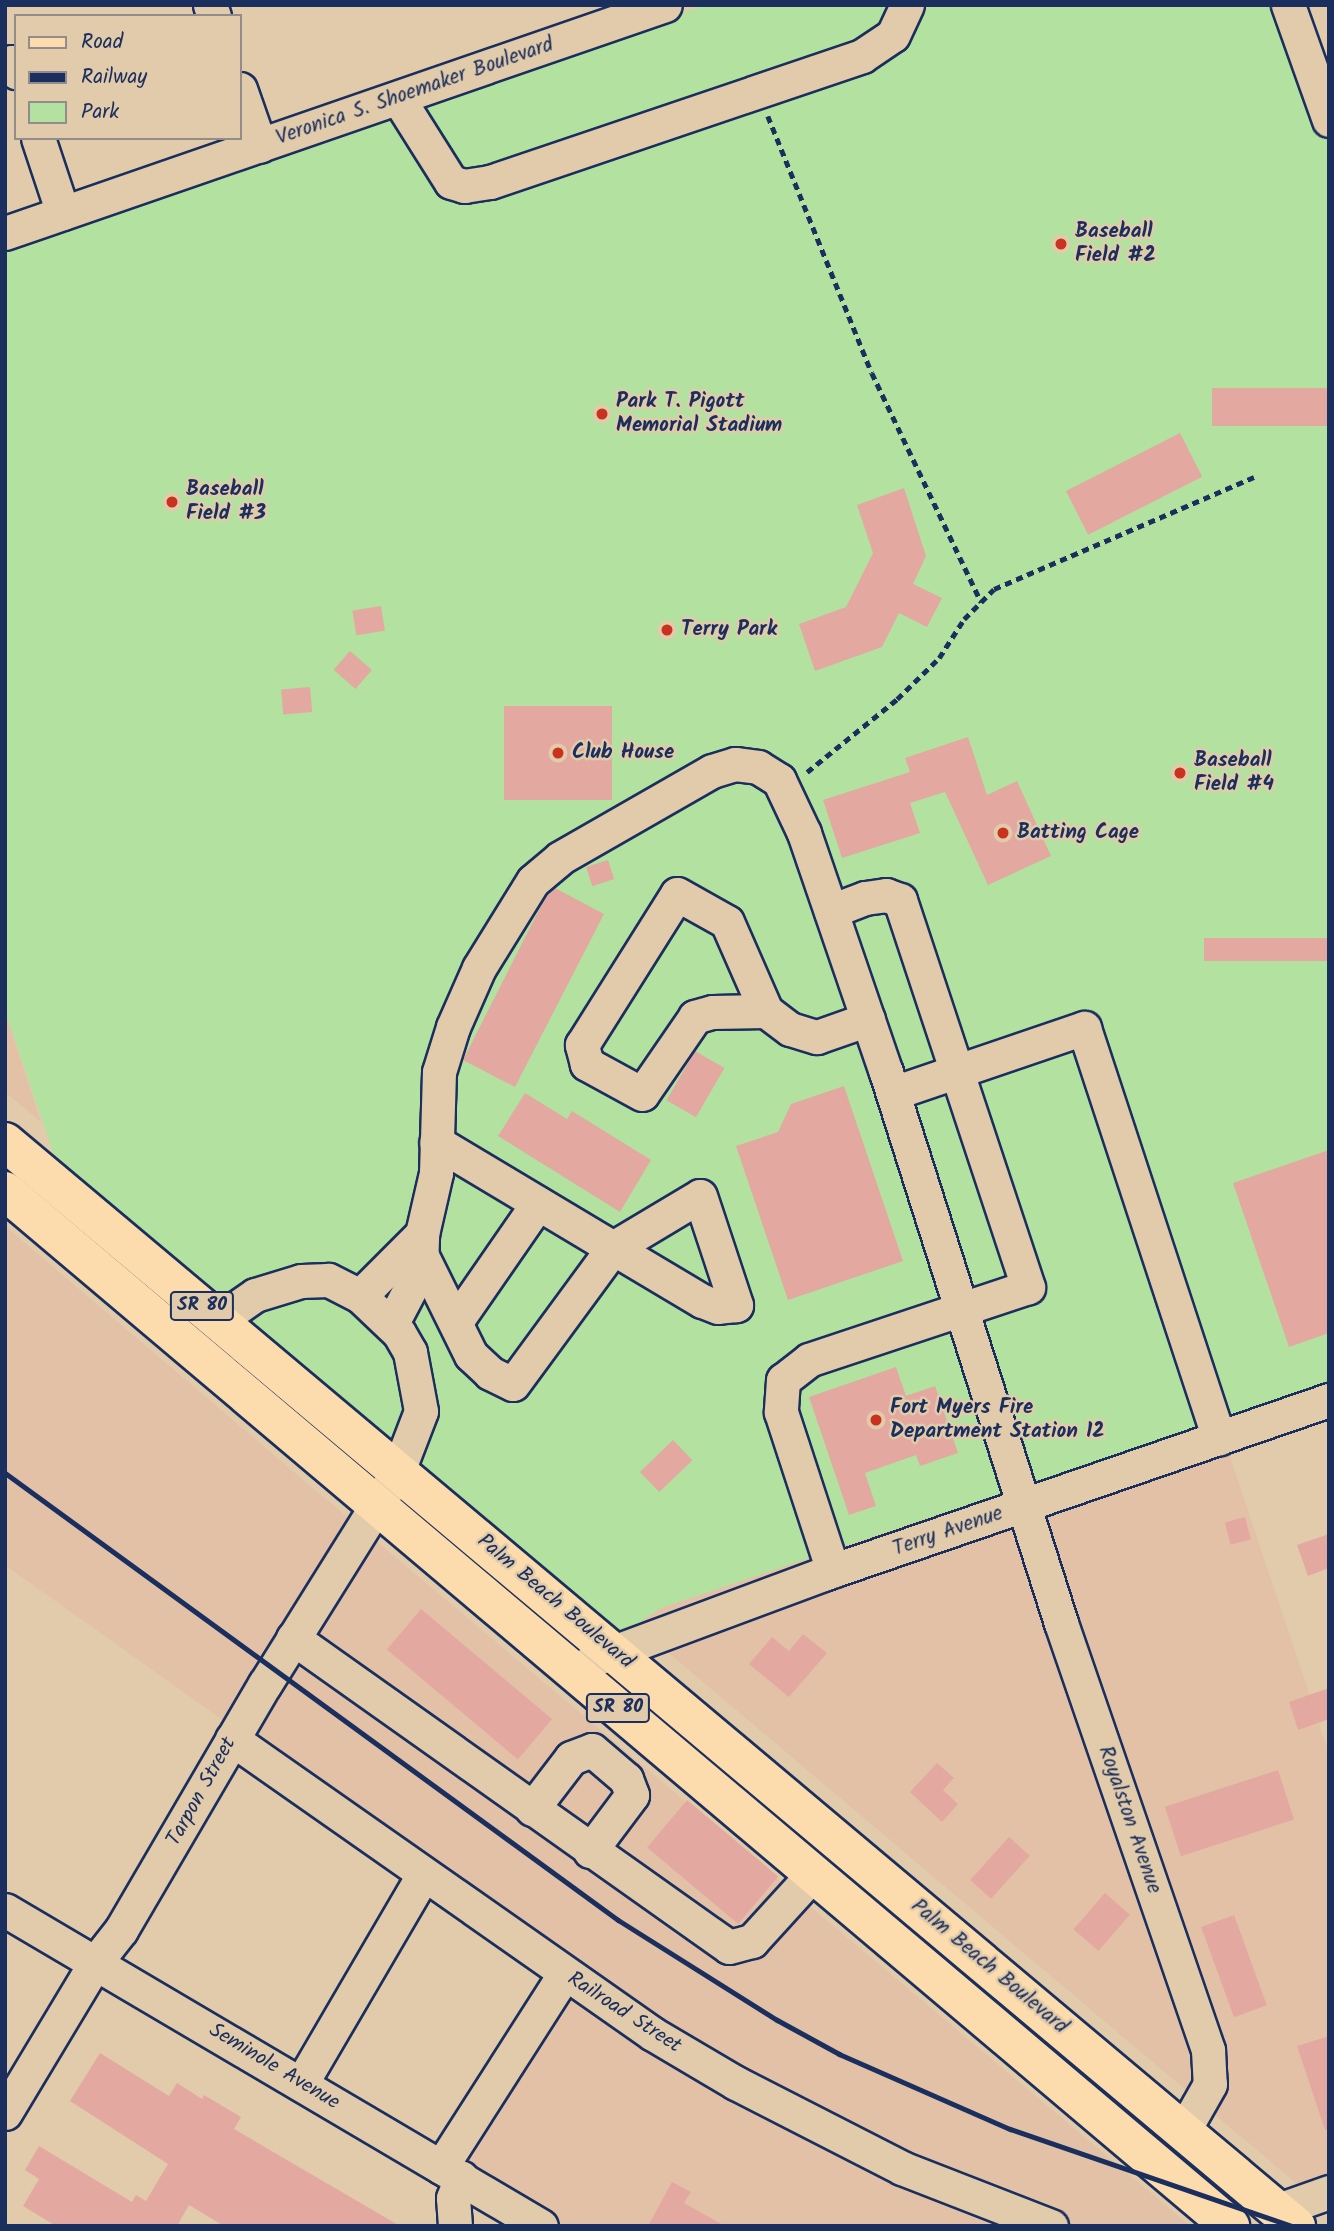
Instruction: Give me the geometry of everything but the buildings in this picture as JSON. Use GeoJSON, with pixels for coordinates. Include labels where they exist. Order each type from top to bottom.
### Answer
{"type":"FeatureCollection","features":[{"type":"Feature","properties":{"kind":"main road","name":"Palm Beach Boulevard"},"geometry":{"type":"LineString","coordinates":[[5,1142],[1287,2218]]}},
{"type":"Feature","properties":{"kind":"main road","name":"Palm Beach Boulevard"},"geometry":{"type":"LineString","coordinates":[[5,1191],[813,1874],[963,1996],[1230,2226]]}},
{"type":"Feature","properties":{"kind":"main road"},"geometry":{"type":"LineString","coordinates":[[963,1996],[985,1999],[1119,2113],[1151,2128],[1184,2130]]}},
{"type":"Feature","properties":{"kind":"street","name":"Veronica S. Shoemaker Boulevard"},"geometry":{"type":"LineString","coordinates":[[5,233],[665,5]]}},
{"type":"Feature","properties":{"kind":"street"},"geometry":{"type":"LineString","coordinates":[[398,98],[451,182],[464,186],[490,182],[872,51],[892,35],[907,5]]}},
{"type":"Feature","properties":{"kind":"street"},"geometry":{"type":"LineString","coordinates":[[1288,5],[1329,120]]}},
{"type":"Feature","properties":{"kind":"street"},"geometry":{"type":"LineString","coordinates":[[242,95],[260,146]]}},
{"type":"Feature","properties":{"kind":"street"},"geometry":{"type":"LineString","coordinates":[[39,140],[63,213]]}},
{"type":"Feature","properties":{"kind":"street"},"geometry":{"type":"LineString","coordinates":[[391,1325],[409,1298],[422,1245],[436,1173],[439,1072],[453,1027],[479,968],[533,881],[560,858],[712,771],[735,764],[758,767],[779,780],[786,792]]}},
{"type":"Feature","properties":{"kind":"street","name":"Royalston Avenue"},"geometry":{"type":"LineString","coordinates":[[786,792],[868,1018],[1025,1506],[1208,2050],[1210,2084],[1184,2130]]}},
{"type":"Feature","properties":{"kind":"street"},"geometry":{"type":"LineString","coordinates":[[766,1011],[712,1012],[695,1017],[642,1094],[587,1064],[582,1045],[677,894],[727,922],[766,1011],[790,1029],[817,1037],[868,1018]]}},
{"type":"Feature","properties":{"kind":"street"},"geometry":{"type":"LineString","coordinates":[[831,911],[865,898],[886,895],[900,900],[1028,1287],[809,1360],[783,1380],[781,1412],[833,1570]]}},
{"type":"Feature","properties":{"kind":"street"},"geometry":{"type":"LineString","coordinates":[[893,1093],[1084,1028],[1219,1438]]}},
{"type":"Feature","properties":{"kind":"street"},"geometry":{"type":"LineString","coordinates":[[422,1245],[471,1355],[490,1373],[513,1384],[613,1248],[436,1142]]}},
{"type":"Feature","properties":{"kind":"street"},"geometry":{"type":"LineString","coordinates":[[457,1320],[538,1203]]}},
{"type":"Feature","properties":{"kind":"street"},"geometry":{"type":"LineString","coordinates":[[360,1296],[422,1245]]}},
{"type":"Feature","properties":{"kind":"street","name":"Tarpon Street"},"geometry":{"type":"LineString","coordinates":[[5,2113],[95,1963],[121,1930],[232,1739],[398,1471],[421,1411],[410,1352],[391,1325],[360,1296],[328,1280],[301,1282],[256,1295],[219,1320]]}},
{"type":"Feature","properties":{"kind":"street","name":"Terry Avenue"},"geometry":{"type":"LineString","coordinates":[[570,1668],[833,1570],[1329,1400]]}},
{"type":"Feature","properties":{"kind":"street"},"geometry":{"type":"LineString","coordinates":[[293,1638],[729,1947],[752,1941],[813,1874]]}},
{"type":"Feature","properties":{"kind":"street"},"geometry":{"type":"LineString","coordinates":[[532,1809],[571,1758],[592,1750],[646,1679]]}},
{"type":"Feature","properties":{"kind":"street","name":"Railroad Street"},"geometry":{"type":"LineString","coordinates":[[232,1739],[564,1975],[736,2082],[902,2168],[1051,2226]]}},
{"type":"Feature","properties":{"kind":"street"},"geometry":{"type":"LineString","coordinates":[[590,1851],[632,1795],[626,1779],[592,1750]]}},
{"type":"Feature","properties":{"kind":"street"},"geometry":{"type":"LineString","coordinates":[[301,2084],[423,1875]]}},
{"type":"Feature","properties":{"kind":"street","name":"Seminole Avenue"},"geometry":{"type":"LineString","coordinates":[[5,1910],[541,2226]]}},
{"type":"Feature","properties":{"kind":"street"},"geometry":{"type":"LineString","coordinates":[[455,2226],[451,2172],[564,1975]]}},
{"type":"Feature","properties":{"kind":"street"},"geometry":{"type":"LineString","coordinates":[[1287,2218],[1329,2192]]}},
{"type":"Feature","properties":{"kind":"path"},"geometry":{"type":"LineString","coordinates":[[760,90],[772,133],[872,373],[981,602]]}},
{"type":"Feature","properties":{"kind":"path"},"geometry":{"type":"LineString","coordinates":[[786,792],[834,746],[897,699],[939,658],[994,589],[1254,477]]}},
{"type":"Feature","properties":{"kind":"shaded area"},"geometry":{"type":"Polygon","coordinates":[[[5,1011],[41,1122],[5,1092],[5,1011]]]}},
{"type":"Feature","properties":{"kind":"shaded area"},"geometry":{"type":"Polygon","coordinates":[[[5,1226],[1190,2226],[559,2226],[465,2168],[579,1974],[5,1565],[5,1226]]]}},
{"type":"Feature","properties":{"kind":"shaded area"},"geometry":{"type":"Polygon","coordinates":[[[1218,1421],[1329,1753],[1329,2211],[535,1540],[1218,1421]]]}},
{"type":"Feature","properties":{"kind":"green space","name":"Terry Park"},"geometry":{"type":"Polygon","coordinates":[[[706,5],[1284,5],[1329,134],[1329,1383],[661,1608],[610,1642],[65,1188],[5,1011],[5,247],[706,5]]]}},
{"type":"Feature","properties":{"kind":"railway"},"geometry":{"type":"LineString","coordinates":[[5,1473],[618,1920],[777,2020],[839,2054],[1010,2129],[1292,2226]]}},
{"type":"Feature","properties":{"kind":"place","name":"Baseball Field #2"},"geometry":{"type":"Point","coordinates":[1061,244]}},
{"type":"Feature","properties":{"kind":"place","name":"Park T. Pigott Memorial Stadium"},"geometry":{"type":"Point","coordinates":[602,414]}},
{"type":"Feature","properties":{"kind":"place","name":"Baseball Field #3"},"geometry":{"type":"Point","coordinates":[172,502]}},
{"type":"Feature","properties":{"kind":"place","name":"Terry Park"},"geometry":{"type":"Point","coordinates":[667,630]}},
{"type":"Feature","properties":{"kind":"place","name":"Club House"},"geometry":{"type":"Point","coordinates":[558,753]}},
{"type":"Feature","properties":{"kind":"place","name":"Baseball Field #4"},"geometry":{"type":"Point","coordinates":[1180,773]}},
{"type":"Feature","properties":{"kind":"place","name":"Batting Cage"},"geometry":{"type":"Point","coordinates":[1003,833]}},
{"type":"Feature","properties":{"kind":"place","name":"Fort Myers Fire Department Station 12"},"geometry":{"type":"Point","coordinates":[876,1420]}}]}
